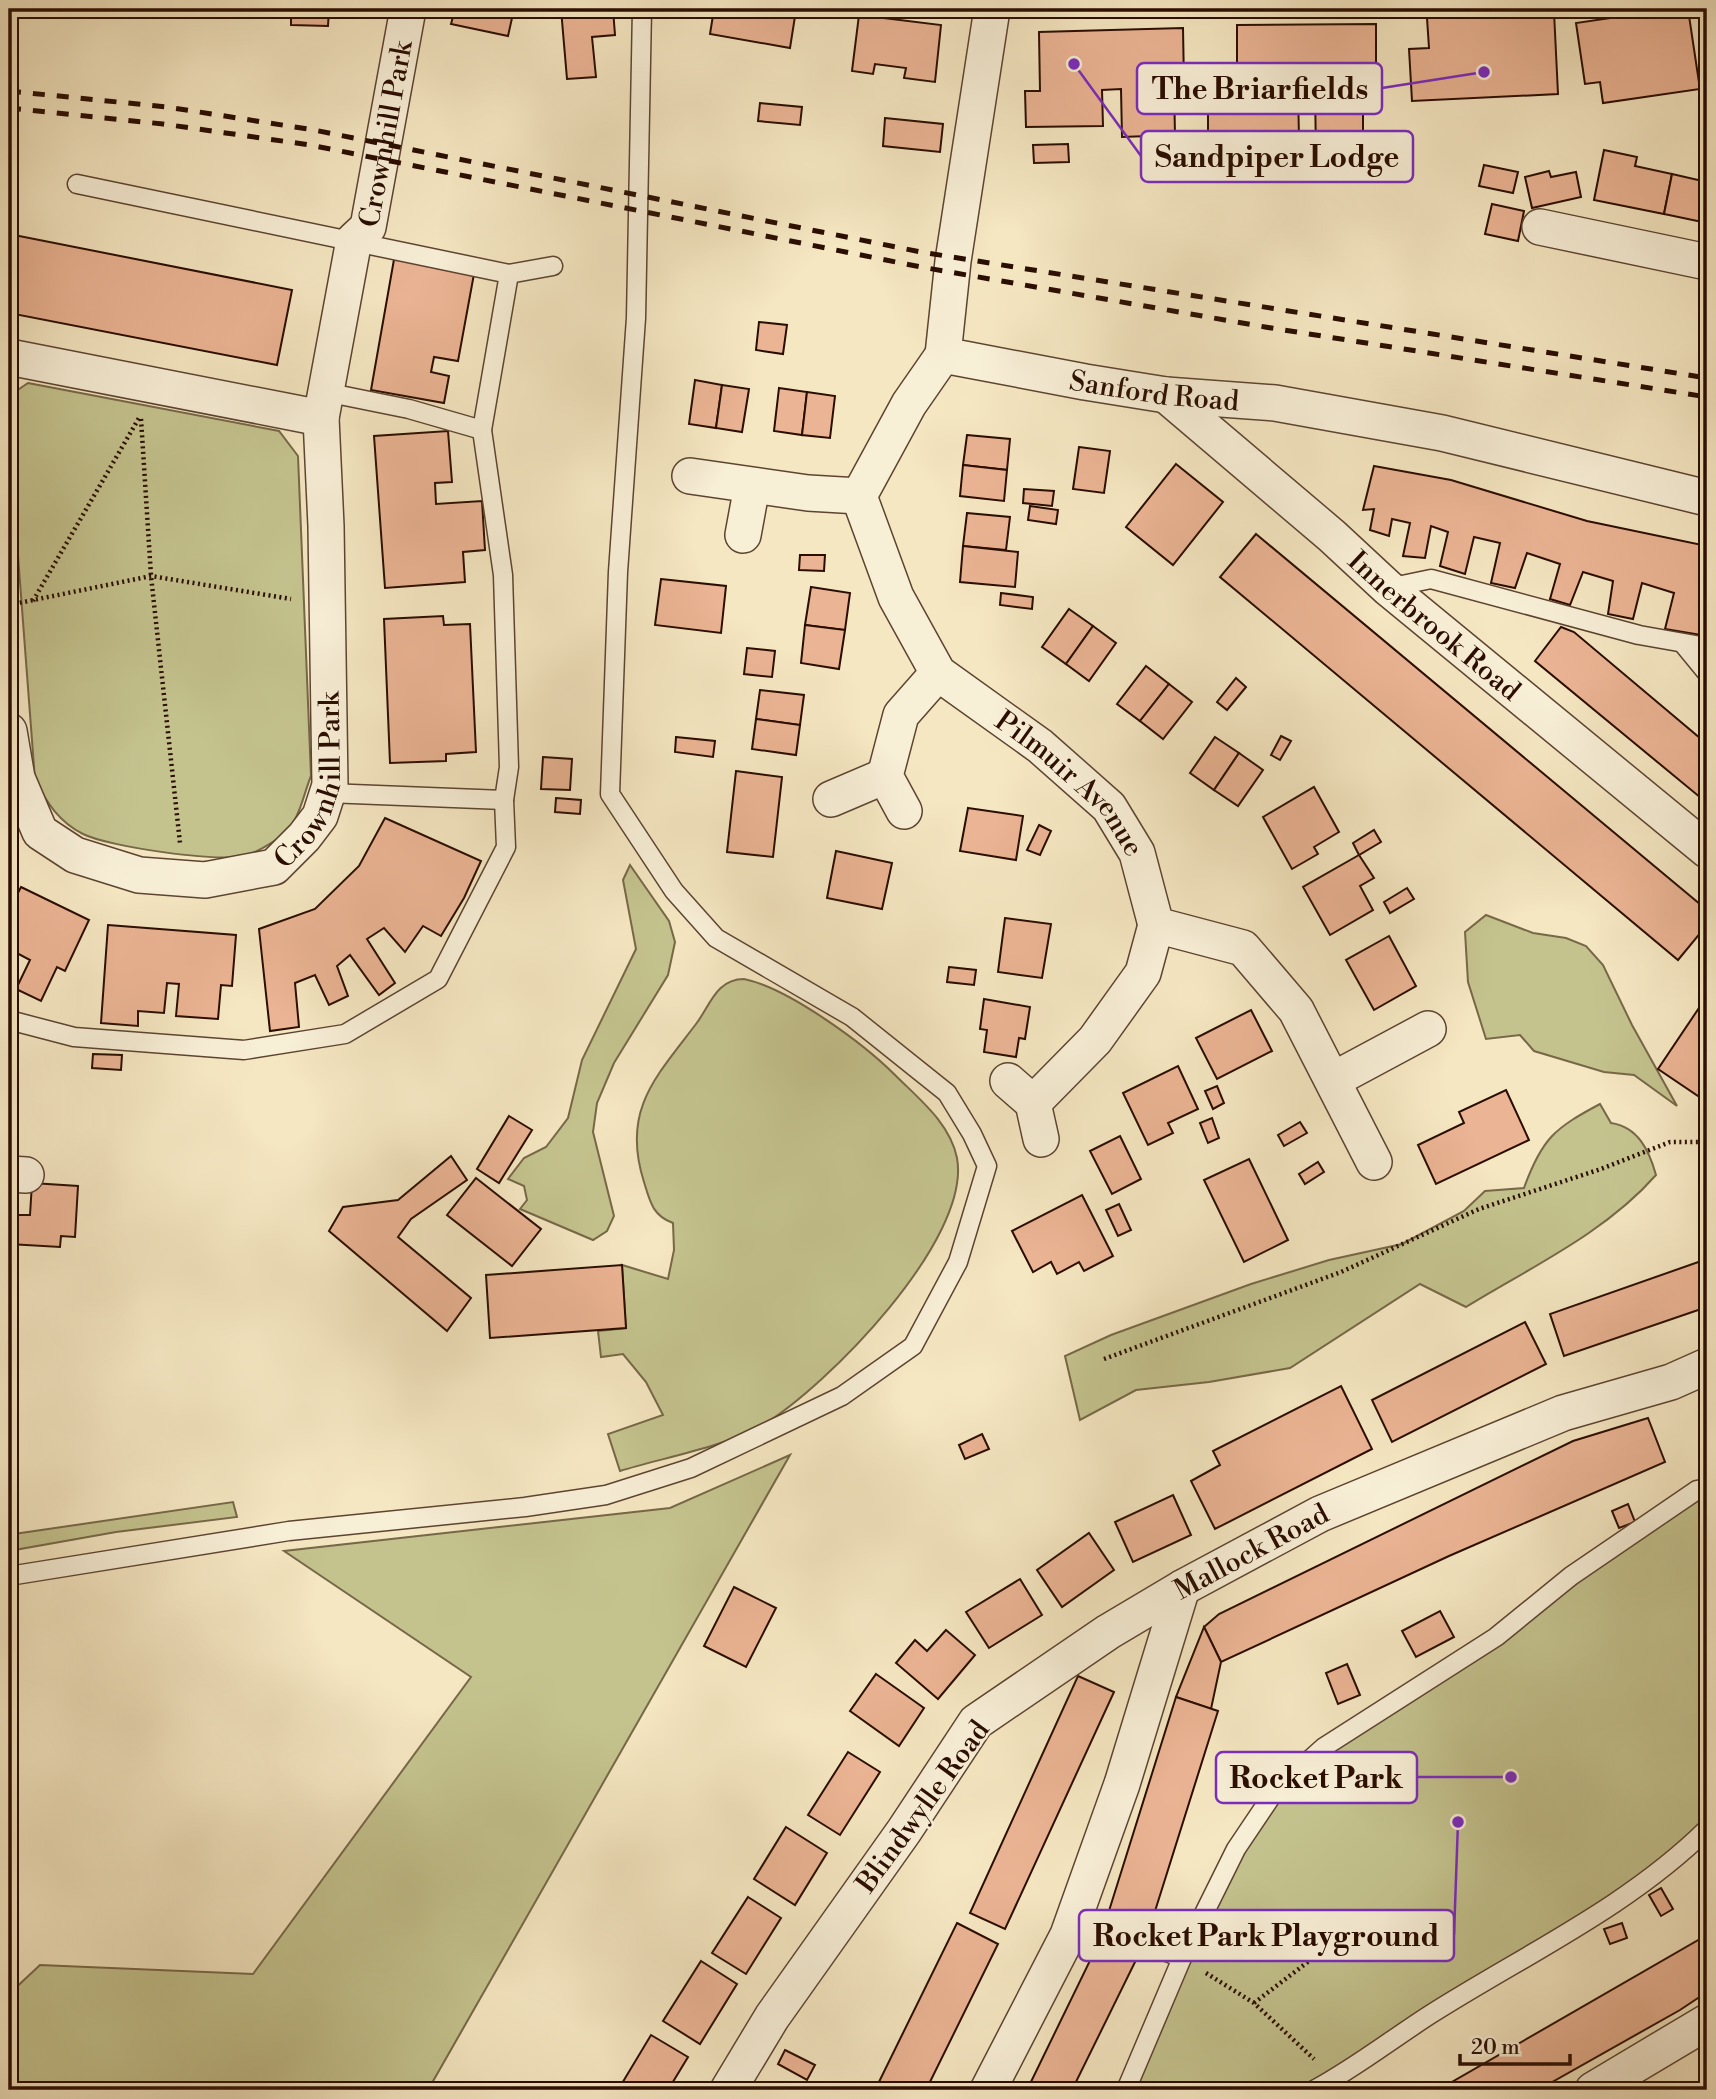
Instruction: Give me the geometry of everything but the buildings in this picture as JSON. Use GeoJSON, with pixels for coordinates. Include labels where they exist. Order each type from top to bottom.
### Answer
{"type":"FeatureCollection","features":[{"type":"Feature","properties":{"kind":"street","name":"Crownhill Park"},"geometry":{"type":"LineString","coordinates":[[9,731],[13,778],[40,832],[75,855],[139,876],[205,880],[274,867],[304,837],[320,816],[330,785],[323,405],[354,240],[368,227],[408,9]]}},
{"type":"Feature","properties":{"kind":"street"},"geometry":{"type":"LineString","coordinates":[[690,476],[752,486],[859,496],[909,404],[943,355],[949,288],[992,9]]}},
{"type":"Feature","properties":{"kind":"street"},"geometry":{"type":"LineString","coordinates":[[1540,227],[1707,262]]}},
{"type":"Feature","properties":{"kind":"street","name":"Sanford Road"},"geometry":{"type":"LineString","coordinates":[[943,355],[1007,369],[1166,395],[1275,403],[1442,433],[1707,498]]}},
{"type":"Feature","properties":{"kind":"street"},"geometry":{"type":"LineString","coordinates":[[9,357],[323,405]]}},
{"type":"Feature","properties":{"kind":"street","name":"Innerbrook Road"},"geometry":{"type":"LineString","coordinates":[[1166,395],[1332,536],[1388,588],[1707,850]]}},
{"type":"Feature","properties":{"kind":"street"},"geometry":{"type":"LineString","coordinates":[[743,535],[752,486]]}},
{"type":"Feature","properties":{"kind":"street","name":"Pilmuir Avenue"},"geometry":{"type":"LineString","coordinates":[[859,496],[896,597],[939,673],[1040,746],[1110,807],[1137,853],[1156,925],[1143,973],[1095,1040],[1021,1092],[1041,1139]]}},
{"type":"Feature","properties":{"kind":"street"},"geometry":{"type":"LineString","coordinates":[[904,811],[885,776],[901,715],[939,673]]}},
{"type":"Feature","properties":{"kind":"street"},"geometry":{"type":"LineString","coordinates":[[831,799],[885,776]]}},
{"type":"Feature","properties":{"kind":"street"},"geometry":{"type":"LineString","coordinates":[[1156,925],[1243,948],[1296,1010],[1374,1162]]}},
{"type":"Feature","properties":{"kind":"street"},"geometry":{"type":"LineString","coordinates":[[1334,1080],[1427,1029]]}},
{"type":"Feature","properties":{"kind":"street","name":"Mallock Road"},"geometry":{"type":"LineString","coordinates":[[988,2090],[1075,1916],[1122,1784],[1182,1588],[1345,1504],[1563,1413],[1671,1382],[1707,1366]]}},
{"type":"Feature","properties":{"kind":"street","name":"Blindwylle Road"},"geometry":{"type":"LineString","coordinates":[[728,2090],[772,2017],[904,1831],[976,1722],[1032,1681],[1182,1588]]}},
{"type":"Feature","properties":{"kind":"street"},"geometry":{"type":"LineString","coordinates":[[1592,2090],[1707,2022]]}},
{"type":"Feature","properties":{"kind":"lane"},"geometry":{"type":"LineString","coordinates":[[9,1576],[289,1531],[579,1499],[606,1494],[691,1468],[842,1396],[913,1346],[958,1262],[987,1166],[972,1134],[947,1093],[852,1017],[716,938],[674,891],[610,794],[618,572],[636,318],[642,9]]}},
{"type":"Feature","properties":{"kind":"lane"},"geometry":{"type":"LineString","coordinates":[[77,184],[509,274],[553,266]]}},
{"type":"Feature","properties":{"kind":"lane"},"geometry":{"type":"LineString","coordinates":[[9,1020],[74,1037],[244,1051],[345,1034],[438,979],[506,847],[504,800],[509,767],[503,575],[482,430],[509,274]]}},
{"type":"Feature","properties":{"kind":"lane"},"geometry":{"type":"LineString","coordinates":[[323,405],[409,409],[482,430]]}},
{"type":"Feature","properties":{"kind":"lane"},"geometry":{"type":"LineString","coordinates":[[1388,588],[1431,579],[1684,645],[1707,647]]}},
{"type":"Feature","properties":{"kind":"lane"},"geometry":{"type":"LineString","coordinates":[[1684,645],[1707,673]]}},
{"type":"Feature","properties":{"kind":"lane"},"geometry":{"type":"LineString","coordinates":[[327,793],[504,800]]}},
{"type":"Feature","properties":{"kind":"lane"},"geometry":{"type":"LineString","coordinates":[[1126,2090],[1182,1958],[1236,1849],[1275,1791],[1314,1756],[1427,1678],[1496,1637],[1571,1576],[1697,1490],[1707,1488]]}},
{"type":"Feature","properties":{"kind":"lane"},"geometry":{"type":"LineString","coordinates":[[1314,2090],[1335,2079],[1432,2013],[1526,1960],[1614,1902],[1707,1829]]}},
{"type":"Feature","properties":{"kind":"lane"},"geometry":{"type":"LineString","coordinates":[[1075,1916],[1182,1958]]}},
{"type":"Feature","properties":{"kind":"path"},"geometry":{"type":"LineString","coordinates":[[32,602],[141,414],[151,576],[181,855],[181,878]]}},
{"type":"Feature","properties":{"kind":"path"},"geometry":{"type":"LineString","coordinates":[[9,605],[151,576],[327,603]]}},
{"type":"Feature","properties":{"kind":"path"},"geometry":{"type":"LineString","coordinates":[[1104,1359],[1342,1272],[1479,1209],[1601,1169],[1670,1142],[1707,1142]]}},
{"type":"Feature","properties":{"kind":"path"},"geometry":{"type":"LineString","coordinates":[[1254,2003],[1334,1942]]}},
{"type":"Feature","properties":{"kind":"path"},"geometry":{"type":"LineString","coordinates":[[1182,1958],[1254,2003],[1335,2079]]}},
{"type":"Feature","properties":{"kind":"shaded area"},"geometry":{"type":"Polygon","coordinates":[[[28,383],[279,431],[298,456],[311,776],[292,824],[269,845],[247,855],[214,857],[139,848],[96,839],[83,834],[60,818],[35,780],[9,437],[9,396],[28,383]]]}},
{"type":"Feature","properties":{"kind":"shaded area"},"geometry":{"type":"Polygon","coordinates":[[[630,865],[669,921],[675,942],[668,975],[614,1063],[597,1103],[593,1132],[614,1216],[607,1231],[593,1240],[520,1209],[527,1200],[524,1186],[508,1179],[524,1158],[546,1147],[568,1118],[582,1060],[636,949],[623,880],[630,865]]]}},
{"type":"Feature","properties":{"kind":"shaded area"},"geometry":{"type":"Polygon","coordinates":[[[1486,915],[1533,933],[1566,938],[1586,946],[1603,965],[1632,1025],[1677,1106],[1634,1075],[1604,1072],[1534,1051],[1520,1035],[1486,1039],[1468,982],[1465,932],[1486,915]]]}},
{"type":"Feature","properties":{"kind":"shaded area"},"geometry":{"type":"Polygon","coordinates":[[[744,979],[782,993],[824,1018],[881,1062],[923,1103],[941,1123],[953,1145],[957,1158],[956,1191],[942,1229],[919,1268],[889,1308],[856,1346],[789,1407],[761,1426],[729,1440],[620,1471],[608,1434],[663,1415],[646,1382],[623,1354],[601,1357],[598,1331],[626,1328],[622,1265],[668,1279],[674,1250],[673,1223],[657,1212],[644,1182],[638,1157],[640,1114],[656,1078],[720,988],[734,980],[744,979]]]}},
{"type":"Feature","properties":{"kind":"shaded area"},"geometry":{"type":"Polygon","coordinates":[[[1600,1104],[1611,1123],[1628,1129],[1641,1141],[1656,1175],[1614,1214],[1566,1248],[1466,1307],[1420,1284],[1290,1368],[1209,1382],[1136,1390],[1080,1420],[1065,1356],[1111,1335],[1251,1284],[1329,1260],[1402,1244],[1464,1211],[1485,1191],[1524,1188],[1537,1157],[1552,1136],[1572,1120],[1600,1104]]]}},
{"type":"Feature","properties":{"kind":"shaded area"},"geometry":{"type":"Polygon","coordinates":[[[790,1455],[428,2090],[9,2090],[9,1994],[40,1965],[253,1974],[471,1677],[284,1551],[670,1508],[790,1455]]]}},
{"type":"Feature","properties":{"kind":"shaded area"},"geometry":{"type":"Polygon","coordinates":[[[1707,1488],[1707,1829],[1697,1839],[1314,2090],[1126,2090],[1182,1958],[1275,1791],[1707,1488]]]}},
{"type":"Feature","properties":{"kind":"shaded area"},"geometry":{"type":"Polygon","coordinates":[[[233,1502],[237,1517],[116,1532],[9,1551],[9,1535],[233,1502]]]}},
{"type":"Feature","properties":{"kind":"railway"},"geometry":{"type":"LineString","coordinates":[[9,91],[167,107],[314,130],[921,252],[1707,378]]}},
{"type":"Feature","properties":{"kind":"railway"},"geometry":{"type":"LineString","coordinates":[[9,108],[163,124],[310,145],[921,267],[1265,327],[1707,397]]}},
{"type":"Feature","properties":{"kind":"place","name":"Sandpiper Lodge"},"geometry":{"type":"Point","coordinates":[1074,64]}},
{"type":"Feature","properties":{"kind":"place","name":"The Briarfields"},"geometry":{"type":"Point","coordinates":[1484,72]}},
{"type":"Feature","properties":{"kind":"place","name":"Rocket Park"},"geometry":{"type":"Point","coordinates":[1511,1777]}},
{"type":"Feature","properties":{"kind":"place","name":"Rocket Park Playground"},"geometry":{"type":"Point","coordinates":[1458,1822]}}]}
